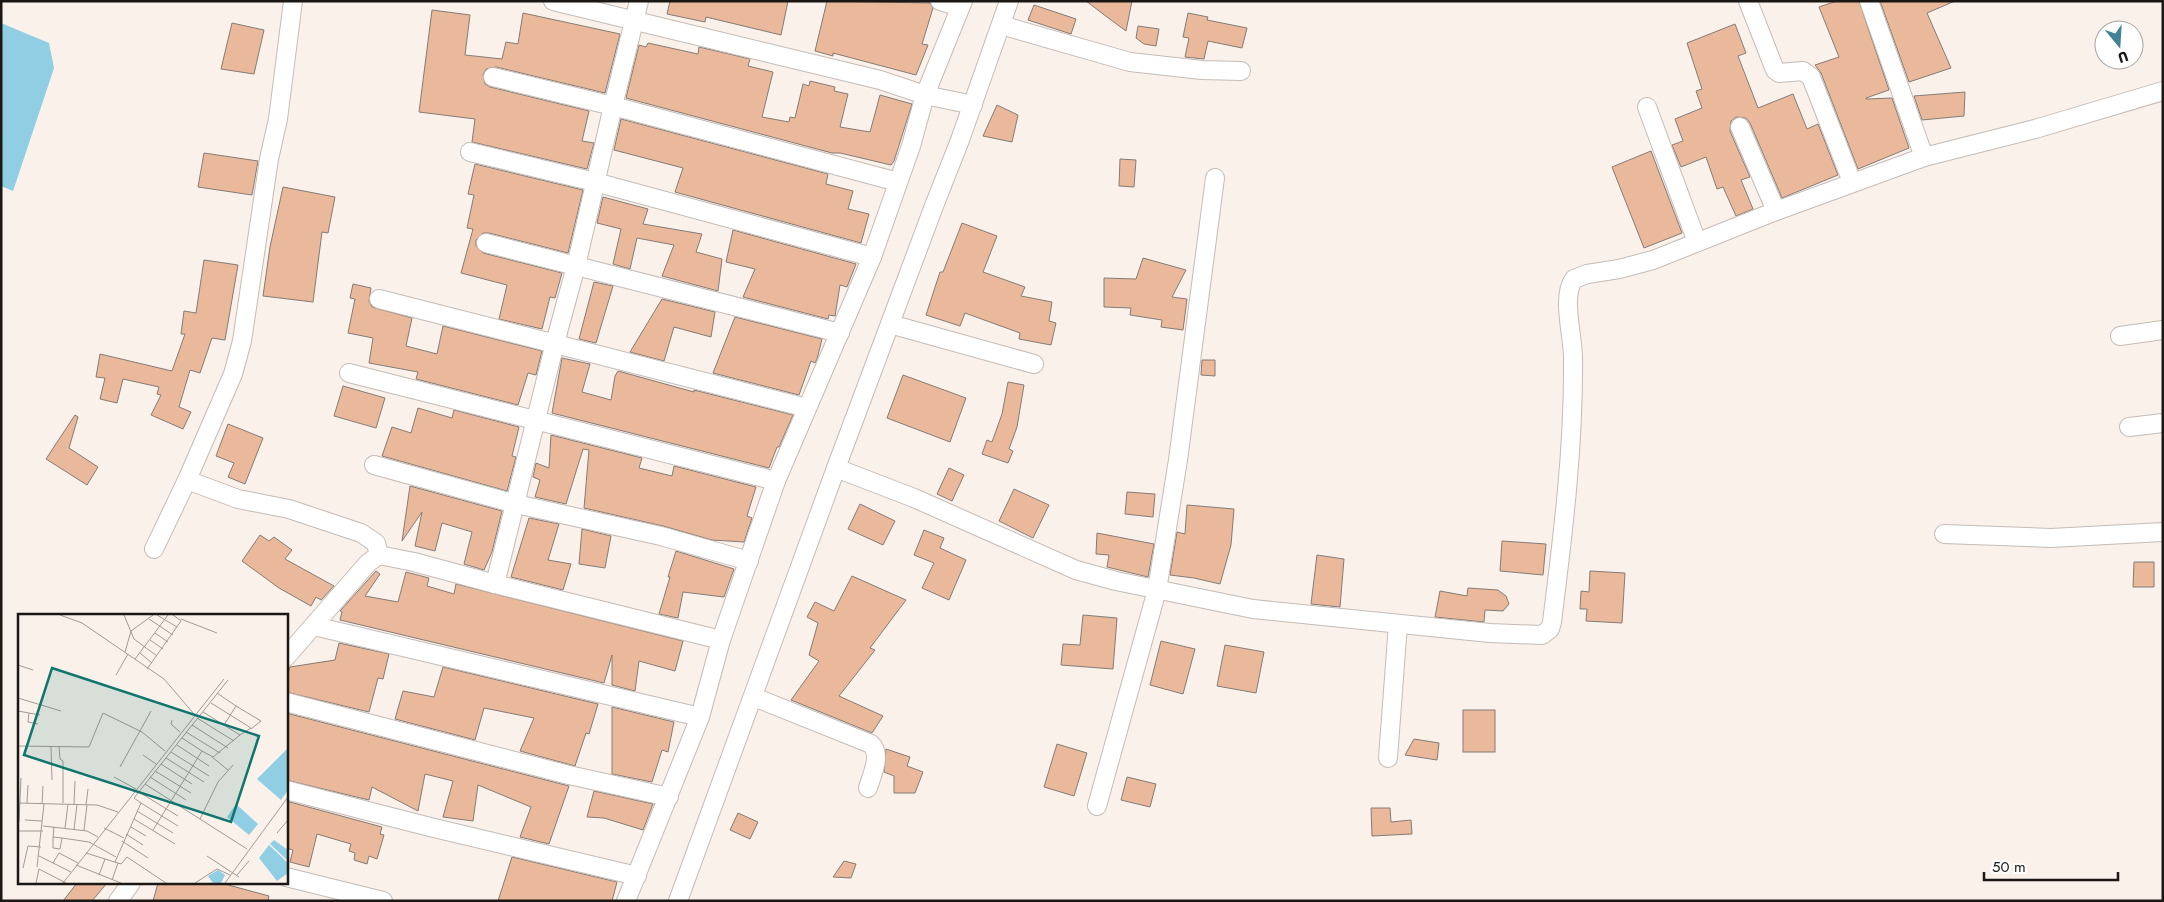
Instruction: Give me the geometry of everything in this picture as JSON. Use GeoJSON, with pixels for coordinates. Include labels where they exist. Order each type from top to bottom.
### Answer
{"type":"FeatureCollection","features":[{"type":"Feature","properties":{"kind":"street"},"geometry":{"type":"LineString","coordinates":[[154,549],[187,480],[233,374],[242,341],[269,159],[278,119],[293,1]]}},
{"type":"Feature","properties":{"kind":"street"},"geometry":{"type":"LineString","coordinates":[[553,1],[880,80],[933,97],[968,104]]}},
{"type":"Feature","properties":{"kind":"street"},"geometry":{"type":"LineString","coordinates":[[495,584],[555,342],[576,266],[594,182],[639,1]]}},
{"type":"Feature","properties":{"kind":"street"},"geometry":{"type":"LineString","coordinates":[[626,901],[700,717],[721,640],[776,481],[872,257],[911,146],[933,97],[962,4],[940,1]]}},
{"type":"Feature","properties":{"kind":"street"},"geometry":{"type":"LineString","coordinates":[[678,901],[890,324],[968,104],[1009,1]]}},
{"type":"Feature","properties":{"kind":"street"},"geometry":{"type":"LineString","coordinates":[[1748,1],[1776,71],[1780,73],[1800,71],[1807,73],[1811,77],[1852,182]]}},
{"type":"Feature","properties":{"kind":"street"},"geometry":{"type":"LineString","coordinates":[[1869,1],[1924,157]]}},
{"type":"Feature","properties":{"kind":"street"},"geometry":{"type":"LineString","coordinates":[[1001,25],[1130,62],[1202,70],[1242,71]]}},
{"type":"Feature","properties":{"kind":"street"},"geometry":{"type":"LineString","coordinates":[[494,77],[613,106],[898,182]]}},
{"type":"Feature","properties":{"kind":"street"},"geometry":{"type":"LineString","coordinates":[[836,468],[914,498],[1076,570],[1157,590],[1253,609],[1398,624],[1542,635],[1550,629],[1562,539],[1570,444],[1573,376],[1568,293],[1574,279],[1580,276],[1639,264],[1852,182],[1924,157],[2035,130],[2163,91]]}},
{"type":"Feature","properties":{"kind":"street"},"geometry":{"type":"LineString","coordinates":[[1648,107],[1697,242]]}},
{"type":"Feature","properties":{"kind":"street"},"geometry":{"type":"LineString","coordinates":[[1740,127],[1776,211]]}},
{"type":"Feature","properties":{"kind":"street"},"geometry":{"type":"LineString","coordinates":[[470,152],[594,182],[872,257]]}},
{"type":"Feature","properties":{"kind":"street"},"geometry":{"type":"LineString","coordinates":[[1097,806],[1157,590],[1179,450],[1215,178]]}},
{"type":"Feature","properties":{"kind":"street"},"geometry":{"type":"LineString","coordinates":[[486,243],[840,333]]}},
{"type":"Feature","properties":{"kind":"street"},"geometry":{"type":"LineString","coordinates":[[380,299],[555,342],[807,408]]}},
{"type":"Feature","properties":{"kind":"street"},"geometry":{"type":"LineString","coordinates":[[890,324],[1034,364]]}},
{"type":"Feature","properties":{"kind":"street"},"geometry":{"type":"LineString","coordinates":[[2120,336],[2163,330]]}},
{"type":"Feature","properties":{"kind":"street"},"geometry":{"type":"LineString","coordinates":[[349,373],[776,481]]}},
{"type":"Feature","properties":{"kind":"street"},"geometry":{"type":"LineString","coordinates":[[2130,427],[2163,423]]}},
{"type":"Feature","properties":{"kind":"street"},"geometry":{"type":"LineString","coordinates":[[374,465],[516,504],[661,536],[749,561]]}},
{"type":"Feature","properties":{"kind":"street"},"geometry":{"type":"LineString","coordinates":[[187,480],[238,499],[289,509],[361,533],[376,543],[379,555]]}},
{"type":"Feature","properties":{"kind":"street"},"geometry":{"type":"LineString","coordinates":[[1944,534],[2051,538],[2163,532]]}},
{"type":"Feature","properties":{"kind":"street"},"geometry":{"type":"LineString","coordinates":[[288,655],[368,563],[379,555],[414,562],[721,640]]}},
{"type":"Feature","properties":{"kind":"street"},"geometry":{"type":"LineString","coordinates":[[1388,758],[1398,624]]}},
{"type":"Feature","properties":{"kind":"street"},"geometry":{"type":"LineString","coordinates":[[314,626],[700,717]]}},
{"type":"Feature","properties":{"kind":"street"},"geometry":{"type":"LineString","coordinates":[[754,697],[871,744],[875,748],[877,756],[868,788]]}},
{"type":"Feature","properties":{"kind":"street"},"geometry":{"type":"LineString","coordinates":[[288,703],[569,775],[669,797]]}},
{"type":"Feature","properties":{"kind":"street"},"geometry":{"type":"LineString","coordinates":[[288,791],[430,827],[637,876]]}},
{"type":"Feature","properties":{"kind":"street"},"geometry":{"type":"LineString","coordinates":[[288,878],[363,898],[383,901]]}},
{"type":"Feature","properties":{"kind":"street"},"geometry":{"type":"LineString","coordinates":[[118,901],[130,884]]}},
{"type":"Feature","properties":{"kind":"water"},"geometry":{"type":"Polygon","coordinates":[[[1,23],[49,43],[54,68],[13,191],[1,186],[1,23]]]}},
{"type":"Feature","properties":{"kind":"building"},"geometry":{"type":"Polygon","coordinates":[[[670,1],[788,1],[781,35],[706,17],[705,22],[667,14],[670,1]]]}},
{"type":"Feature","properties":{"kind":"building"},"geometry":{"type":"Polygon","coordinates":[[[827,1],[930,3],[933,8],[922,44],[928,45],[916,75],[833,53],[833,56],[815,51],[827,1]]]}},
{"type":"Feature","properties":{"kind":"building"},"geometry":{"type":"Polygon","coordinates":[[[1086,1],[1132,1],[1126,31],[1107,17],[1086,1]]]}},
{"type":"Feature","properties":{"kind":"building"},"geometry":{"type":"Polygon","coordinates":[[[1837,1],[1859,1],[1889,90],[1866,99],[1892,98],[1909,148],[1858,169],[1821,73],[1815,65],[1839,57],[1819,7],[1837,1]]]}},
{"type":"Feature","properties":{"kind":"building"},"geometry":{"type":"Polygon","coordinates":[[[1880,1],[1955,1],[1927,13],[1951,68],[1909,82],[1880,1]]]}},
{"type":"Feature","properties":{"kind":"building"},"geometry":{"type":"Polygon","coordinates":[[[1034,5],[1076,19],[1071,34],[1028,20],[1034,5]]]}},
{"type":"Feature","properties":{"kind":"building"},"geometry":{"type":"Polygon","coordinates":[[[432,10],[470,15],[465,55],[502,59],[506,42],[518,44],[523,13],[620,34],[605,93],[496,67],[486,69],[483,75],[485,84],[490,87],[589,111],[582,141],[594,143],[587,169],[472,142],[475,119],[419,112],[432,10]]]}},
{"type":"Feature","properties":{"kind":"building"},"geometry":{"type":"Polygon","coordinates":[[[1188,13],[1208,17],[1207,20],[1247,28],[1242,48],[1208,41],[1204,59],[1185,57],[1189,38],[1183,37],[1188,13]]]}},
{"type":"Feature","properties":{"kind":"building"},"geometry":{"type":"Polygon","coordinates":[[[232,23],[264,30],[254,74],[221,69],[232,23]]]}},
{"type":"Feature","properties":{"kind":"building"},"geometry":{"type":"Polygon","coordinates":[[[1735,24],[1746,53],[1738,56],[1758,108],[1793,94],[1807,129],[1818,124],[1838,175],[1782,198],[1750,123],[1746,118],[1736,117],[1731,121],[1730,131],[1750,177],[1741,180],[1753,209],[1736,216],[1723,187],[1717,189],[1706,157],[1681,167],[1672,145],[1683,141],[1675,119],[1702,108],[1696,91],[1702,89],[1687,43],[1735,24]]]}},
{"type":"Feature","properties":{"kind":"building"},"geometry":{"type":"Polygon","coordinates":[[[1138,26],[1159,29],[1156,46],[1144,44],[1136,38],[1138,26]]]}},
{"type":"Feature","properties":{"kind":"building"},"geometry":{"type":"Polygon","coordinates":[[[648,43],[698,54],[699,47],[750,59],[748,66],[773,72],[762,117],[789,122],[790,117],[795,118],[803,84],[809,86],[810,81],[835,87],[834,91],[848,94],[840,127],[870,132],[880,95],[912,104],[894,161],[891,165],[840,153],[832,153],[626,98],[639,45],[646,47],[648,43]]]}},
{"type":"Feature","properties":{"kind":"building"},"geometry":{"type":"Polygon","coordinates":[[[1965,92],[1964,116],[1922,120],[1914,96],[1965,92]]]}},
{"type":"Feature","properties":{"kind":"building"},"geometry":{"type":"Polygon","coordinates":[[[997,105],[1018,115],[1012,142],[983,136],[997,105]]]}},
{"type":"Feature","properties":{"kind":"building"},"geometry":{"type":"Polygon","coordinates":[[[621,119],[828,174],[826,184],[853,191],[848,209],[869,214],[861,243],[675,192],[683,168],[614,150],[621,119]]]}},
{"type":"Feature","properties":{"kind":"building"},"geometry":{"type":"Polygon","coordinates":[[[1651,151],[1682,233],[1644,248],[1612,167],[1651,151]]]}},
{"type":"Feature","properties":{"kind":"building"},"geometry":{"type":"Polygon","coordinates":[[[204,153],[258,161],[252,195],[198,187],[204,153]]]}},
{"type":"Feature","properties":{"kind":"building"},"geometry":{"type":"Polygon","coordinates":[[[1120,159],[1136,160],[1134,187],[1119,186],[1120,159]]]}},
{"type":"Feature","properties":{"kind":"building"},"geometry":{"type":"Polygon","coordinates":[[[475,164],[583,190],[568,253],[489,233],[483,233],[476,240],[476,246],[483,253],[562,273],[555,298],[550,297],[542,329],[499,319],[507,285],[461,273],[473,229],[467,228],[474,195],[468,194],[475,164]]]}},
{"type":"Feature","properties":{"kind":"building"},"geometry":{"type":"Polygon","coordinates":[[[283,187],[335,197],[328,233],[322,232],[313,302],[263,296],[270,247],[283,187]]]}},
{"type":"Feature","properties":{"kind":"building"},"geometry":{"type":"Polygon","coordinates":[[[603,197],[648,209],[643,224],[702,234],[696,252],[722,259],[718,291],[662,276],[674,245],[637,238],[630,269],[613,264],[621,229],[597,223],[603,197]]]}},
{"type":"Feature","properties":{"kind":"building"},"geometry":{"type":"Polygon","coordinates":[[[962,223],[997,236],[983,272],[1025,287],[1021,296],[1052,302],[1049,321],[1056,323],[1051,345],[1019,339],[1020,333],[965,313],[960,326],[926,315],[940,272],[943,272],[962,223]]]}},
{"type":"Feature","properties":{"kind":"building"},"geometry":{"type":"Polygon","coordinates":[[[733,230],[856,264],[847,287],[840,285],[835,316],[829,315],[828,319],[743,297],[755,269],[726,262],[733,230]]]}},
{"type":"Feature","properties":{"kind":"building"},"geometry":{"type":"Polygon","coordinates":[[[1143,258],[1186,270],[1172,297],[1187,299],[1183,330],[1161,327],[1162,320],[1130,315],[1131,308],[1104,307],[1104,278],[1136,279],[1143,258]]]}},
{"type":"Feature","properties":{"kind":"building"},"geometry":{"type":"Polygon","coordinates":[[[204,260],[238,265],[225,340],[212,338],[200,373],[190,370],[179,407],[191,412],[183,429],[151,415],[161,395],[157,394],[159,387],[123,379],[117,403],[100,399],[105,378],[96,377],[100,354],[172,371],[185,334],[181,334],[184,311],[196,313],[204,260]]]}},
{"type":"Feature","properties":{"kind":"building"},"geometry":{"type":"Polygon","coordinates":[[[594,282],[613,286],[596,343],[579,339],[594,282]]]}},
{"type":"Feature","properties":{"kind":"building"},"geometry":{"type":"Polygon","coordinates":[[[353,284],[371,288],[369,301],[372,307],[412,318],[406,346],[437,354],[443,326],[542,351],[536,375],[528,373],[518,405],[416,379],[418,372],[369,363],[373,338],[348,333],[355,299],[350,298],[353,284]]]}},
{"type":"Feature","properties":{"kind":"building"},"geometry":{"type":"Polygon","coordinates":[[[662,299],[715,312],[711,337],[674,327],[664,361],[630,352],[662,299]]]}},
{"type":"Feature","properties":{"kind":"building"},"geometry":{"type":"Polygon","coordinates":[[[735,317],[822,339],[817,359],[815,363],[811,361],[799,395],[713,373],[735,317]]]}},
{"type":"Feature","properties":{"kind":"building"},"geometry":{"type":"Polygon","coordinates":[[[562,358],[590,364],[582,392],[611,400],[615,376],[618,371],[694,392],[694,390],[793,415],[769,468],[552,413],[562,358]]]}},
{"type":"Feature","properties":{"kind":"building"},"geometry":{"type":"Polygon","coordinates":[[[1202,360],[1215,360],[1215,376],[1201,375],[1202,360]]]}},
{"type":"Feature","properties":{"kind":"building"},"geometry":{"type":"Polygon","coordinates":[[[903,375],[966,398],[950,442],[887,418],[903,375]]]}},
{"type":"Feature","properties":{"kind":"building"},"geometry":{"type":"Polygon","coordinates":[[[1008,382],[1024,385],[1017,427],[1009,449],[1013,451],[1008,463],[982,454],[987,440],[992,442],[1002,414],[1008,382]]]}},
{"type":"Feature","properties":{"kind":"building"},"geometry":{"type":"Polygon","coordinates":[[[343,386],[385,398],[376,428],[334,416],[343,386]]]}},
{"type":"Feature","properties":{"kind":"building"},"geometry":{"type":"Polygon","coordinates":[[[418,408],[452,418],[454,410],[519,427],[512,456],[516,457],[507,491],[382,456],[392,427],[411,433],[418,408]]]}},
{"type":"Feature","properties":{"kind":"building"},"geometry":{"type":"Polygon","coordinates":[[[75,415],[78,417],[69,448],[98,467],[87,485],[46,459],[75,415]]]}},
{"type":"Feature","properties":{"kind":"building"},"geometry":{"type":"Polygon","coordinates":[[[228,424],[263,438],[245,484],[228,477],[234,463],[216,456],[228,424]]]}},
{"type":"Feature","properties":{"kind":"building"},"geometry":{"type":"Polygon","coordinates":[[[551,435],[642,458],[639,468],[672,476],[674,466],[756,487],[747,516],[752,518],[744,542],[712,540],[663,526],[584,508],[589,450],[583,449],[566,504],[535,497],[540,480],[533,477],[536,463],[549,468],[551,435]]]}},
{"type":"Feature","properties":{"kind":"building"},"geometry":{"type":"Polygon","coordinates":[[[949,468],[964,475],[952,501],[937,494],[949,468]]]}},
{"type":"Feature","properties":{"kind":"building"},"geometry":{"type":"Polygon","coordinates":[[[410,486],[502,511],[492,552],[484,570],[464,564],[472,532],[442,523],[435,551],[415,546],[422,512],[402,541],[410,486]]]}},
{"type":"Feature","properties":{"kind":"building"},"geometry":{"type":"Polygon","coordinates":[[[1014,489],[1049,505],[1033,538],[999,521],[1014,489]]]}},
{"type":"Feature","properties":{"kind":"building"},"geometry":{"type":"Polygon","coordinates":[[[1127,492],[1155,494],[1153,517],[1125,514],[1127,492]]]}},
{"type":"Feature","properties":{"kind":"building"},"geometry":{"type":"Polygon","coordinates":[[[860,504],[895,521],[883,545],[848,529],[860,504]]]}},
{"type":"Feature","properties":{"kind":"building"},"geometry":{"type":"Polygon","coordinates":[[[1187,505],[1234,509],[1231,545],[1220,584],[1170,575],[1177,532],[1185,534],[1187,505]]]}},
{"type":"Feature","properties":{"kind":"building"},"geometry":{"type":"Polygon","coordinates":[[[529,518],[559,524],[548,560],[571,564],[563,590],[511,577],[529,518]]]}},
{"type":"Feature","properties":{"kind":"building"},"geometry":{"type":"Polygon","coordinates":[[[582,529],[611,536],[605,568],[579,564],[582,529]]]}},
{"type":"Feature","properties":{"kind":"building"},"geometry":{"type":"Polygon","coordinates":[[[924,530],[944,538],[940,548],[966,560],[949,600],[922,588],[934,563],[914,555],[924,530]]]}},
{"type":"Feature","properties":{"kind":"building"},"geometry":{"type":"Polygon","coordinates":[[[1097,533],[1154,544],[1148,577],[1107,567],[1109,555],[1096,554],[1097,533]]]}},
{"type":"Feature","properties":{"kind":"building"},"geometry":{"type":"Polygon","coordinates":[[[260,535],[269,541],[274,537],[292,550],[285,559],[334,586],[321,600],[316,597],[311,606],[279,588],[242,561],[260,535]]]}},
{"type":"Feature","properties":{"kind":"building"},"geometry":{"type":"Polygon","coordinates":[[[1502,541],[1546,544],[1543,575],[1500,571],[1502,541]]]}},
{"type":"Feature","properties":{"kind":"building"},"geometry":{"type":"Polygon","coordinates":[[[676,551],[734,569],[724,597],[683,592],[678,618],[659,614],[676,551]]]}},
{"type":"Feature","properties":{"kind":"building"},"geometry":{"type":"Polygon","coordinates":[[[1317,555],[1344,559],[1340,607],[1311,604],[1317,555]]]}},
{"type":"Feature","properties":{"kind":"building"},"geometry":{"type":"Polygon","coordinates":[[[2134,562],[2154,562],[2154,587],[2133,587],[2134,562]]]}},
{"type":"Feature","properties":{"kind":"building"},"geometry":{"type":"Polygon","coordinates":[[[376,571],[380,574],[365,596],[398,602],[406,572],[429,578],[427,586],[454,594],[456,584],[683,641],[675,671],[639,661],[635,691],[612,685],[612,655],[604,683],[340,620],[342,612],[340,611],[376,571]]]}},
{"type":"Feature","properties":{"kind":"building"},"geometry":{"type":"Polygon","coordinates":[[[1590,571],[1625,573],[1622,623],[1586,621],[1587,609],[1580,609],[1581,591],[1589,592],[1590,571]]]}},
{"type":"Feature","properties":{"kind":"building"},"geometry":{"type":"Polygon","coordinates":[[[852,576],[906,600],[870,648],[875,650],[839,696],[883,716],[872,733],[791,700],[819,661],[809,655],[818,623],[807,617],[815,602],[834,611],[852,576]]]}},
{"type":"Feature","properties":{"kind":"building"},"geometry":{"type":"Polygon","coordinates":[[[1468,588],[1498,590],[1506,596],[1509,604],[1503,611],[1485,610],[1484,622],[1435,617],[1440,591],[1467,596],[1468,588]]]}},
{"type":"Feature","properties":{"kind":"building"},"geometry":{"type":"Polygon","coordinates":[[[1083,615],[1117,618],[1113,669],[1061,665],[1063,644],[1080,645],[1083,615]]]}},
{"type":"Feature","properties":{"kind":"building"},"geometry":{"type":"Polygon","coordinates":[[[1161,641],[1195,649],[1183,694],[1150,685],[1161,641]]]}},
{"type":"Feature","properties":{"kind":"building"},"geometry":{"type":"Polygon","coordinates":[[[339,643],[389,654],[383,679],[378,678],[369,712],[288,692],[288,673],[290,667],[335,660],[339,643]]]}},
{"type":"Feature","properties":{"kind":"building"},"geometry":{"type":"Polygon","coordinates":[[[1225,645],[1264,652],[1256,693],[1217,686],[1225,645]]]}},
{"type":"Feature","properties":{"kind":"building"},"geometry":{"type":"Polygon","coordinates":[[[443,667],[598,704],[589,734],[586,733],[575,766],[520,751],[534,718],[484,708],[475,740],[395,719],[403,691],[434,697],[443,667]]]}},
{"type":"Feature","properties":{"kind":"building"},"geometry":{"type":"Polygon","coordinates":[[[612,707],[674,722],[668,752],[662,750],[652,782],[612,774],[612,707]]]}},
{"type":"Feature","properties":{"kind":"building"},"geometry":{"type":"Polygon","coordinates":[[[1463,710],[1495,710],[1495,752],[1463,752],[1463,710]]]}},
{"type":"Feature","properties":{"kind":"building"},"geometry":{"type":"Polygon","coordinates":[[[288,714],[569,786],[549,844],[520,837],[531,807],[478,785],[473,821],[443,817],[453,781],[425,774],[418,811],[372,787],[369,800],[288,780],[288,714]]]}},
{"type":"Feature","properties":{"kind":"building"},"geometry":{"type":"Polygon","coordinates":[[[1414,739],[1439,743],[1437,760],[1405,755],[1414,739]]]}},
{"type":"Feature","properties":{"kind":"building"},"geometry":{"type":"Polygon","coordinates":[[[1057,744],[1087,753],[1074,796],[1044,787],[1057,744]]]}},
{"type":"Feature","properties":{"kind":"building"},"geometry":{"type":"Polygon","coordinates":[[[886,749],[910,757],[907,766],[923,772],[915,793],[894,793],[894,776],[884,772],[886,749]]]}},
{"type":"Feature","properties":{"kind":"building"},"geometry":{"type":"Polygon","coordinates":[[[1127,777],[1156,784],[1150,807],[1121,800],[1127,777]]]}},
{"type":"Feature","properties":{"kind":"building"},"geometry":{"type":"Polygon","coordinates":[[[594,791],[653,804],[643,830],[604,818],[587,817],[594,791]]]}},
{"type":"Feature","properties":{"kind":"building"},"geometry":{"type":"Polygon","coordinates":[[[288,802],[382,827],[380,834],[384,835],[377,859],[369,856],[367,864],[354,860],[355,853],[349,851],[351,844],[317,834],[309,867],[290,862],[293,850],[288,849],[288,802]]]}},
{"type":"Feature","properties":{"kind":"building"},"geometry":{"type":"Polygon","coordinates":[[[1371,808],[1390,808],[1391,822],[1411,820],[1412,834],[1372,836],[1371,808]]]}},
{"type":"Feature","properties":{"kind":"building"},"geometry":{"type":"Polygon","coordinates":[[[738,813],[758,822],[750,839],[730,830],[738,813]]]}},
{"type":"Feature","properties":{"kind":"building"},"geometry":{"type":"Polygon","coordinates":[[[512,857],[617,882],[612,901],[498,901],[512,857]]]}},
{"type":"Feature","properties":{"kind":"building"},"geometry":{"type":"Polygon","coordinates":[[[844,861],[856,864],[851,878],[833,877],[844,861]]]}},
{"type":"Feature","properties":{"kind":"building"},"geometry":{"type":"Polygon","coordinates":[[[76,884],[106,884],[92,901],[63,901],[76,884]]]}},
{"type":"Feature","properties":{"kind":"building"},"geometry":{"type":"Polygon","coordinates":[[[158,884],[225,884],[269,896],[268,901],[153,901],[158,884]]]}}]}
